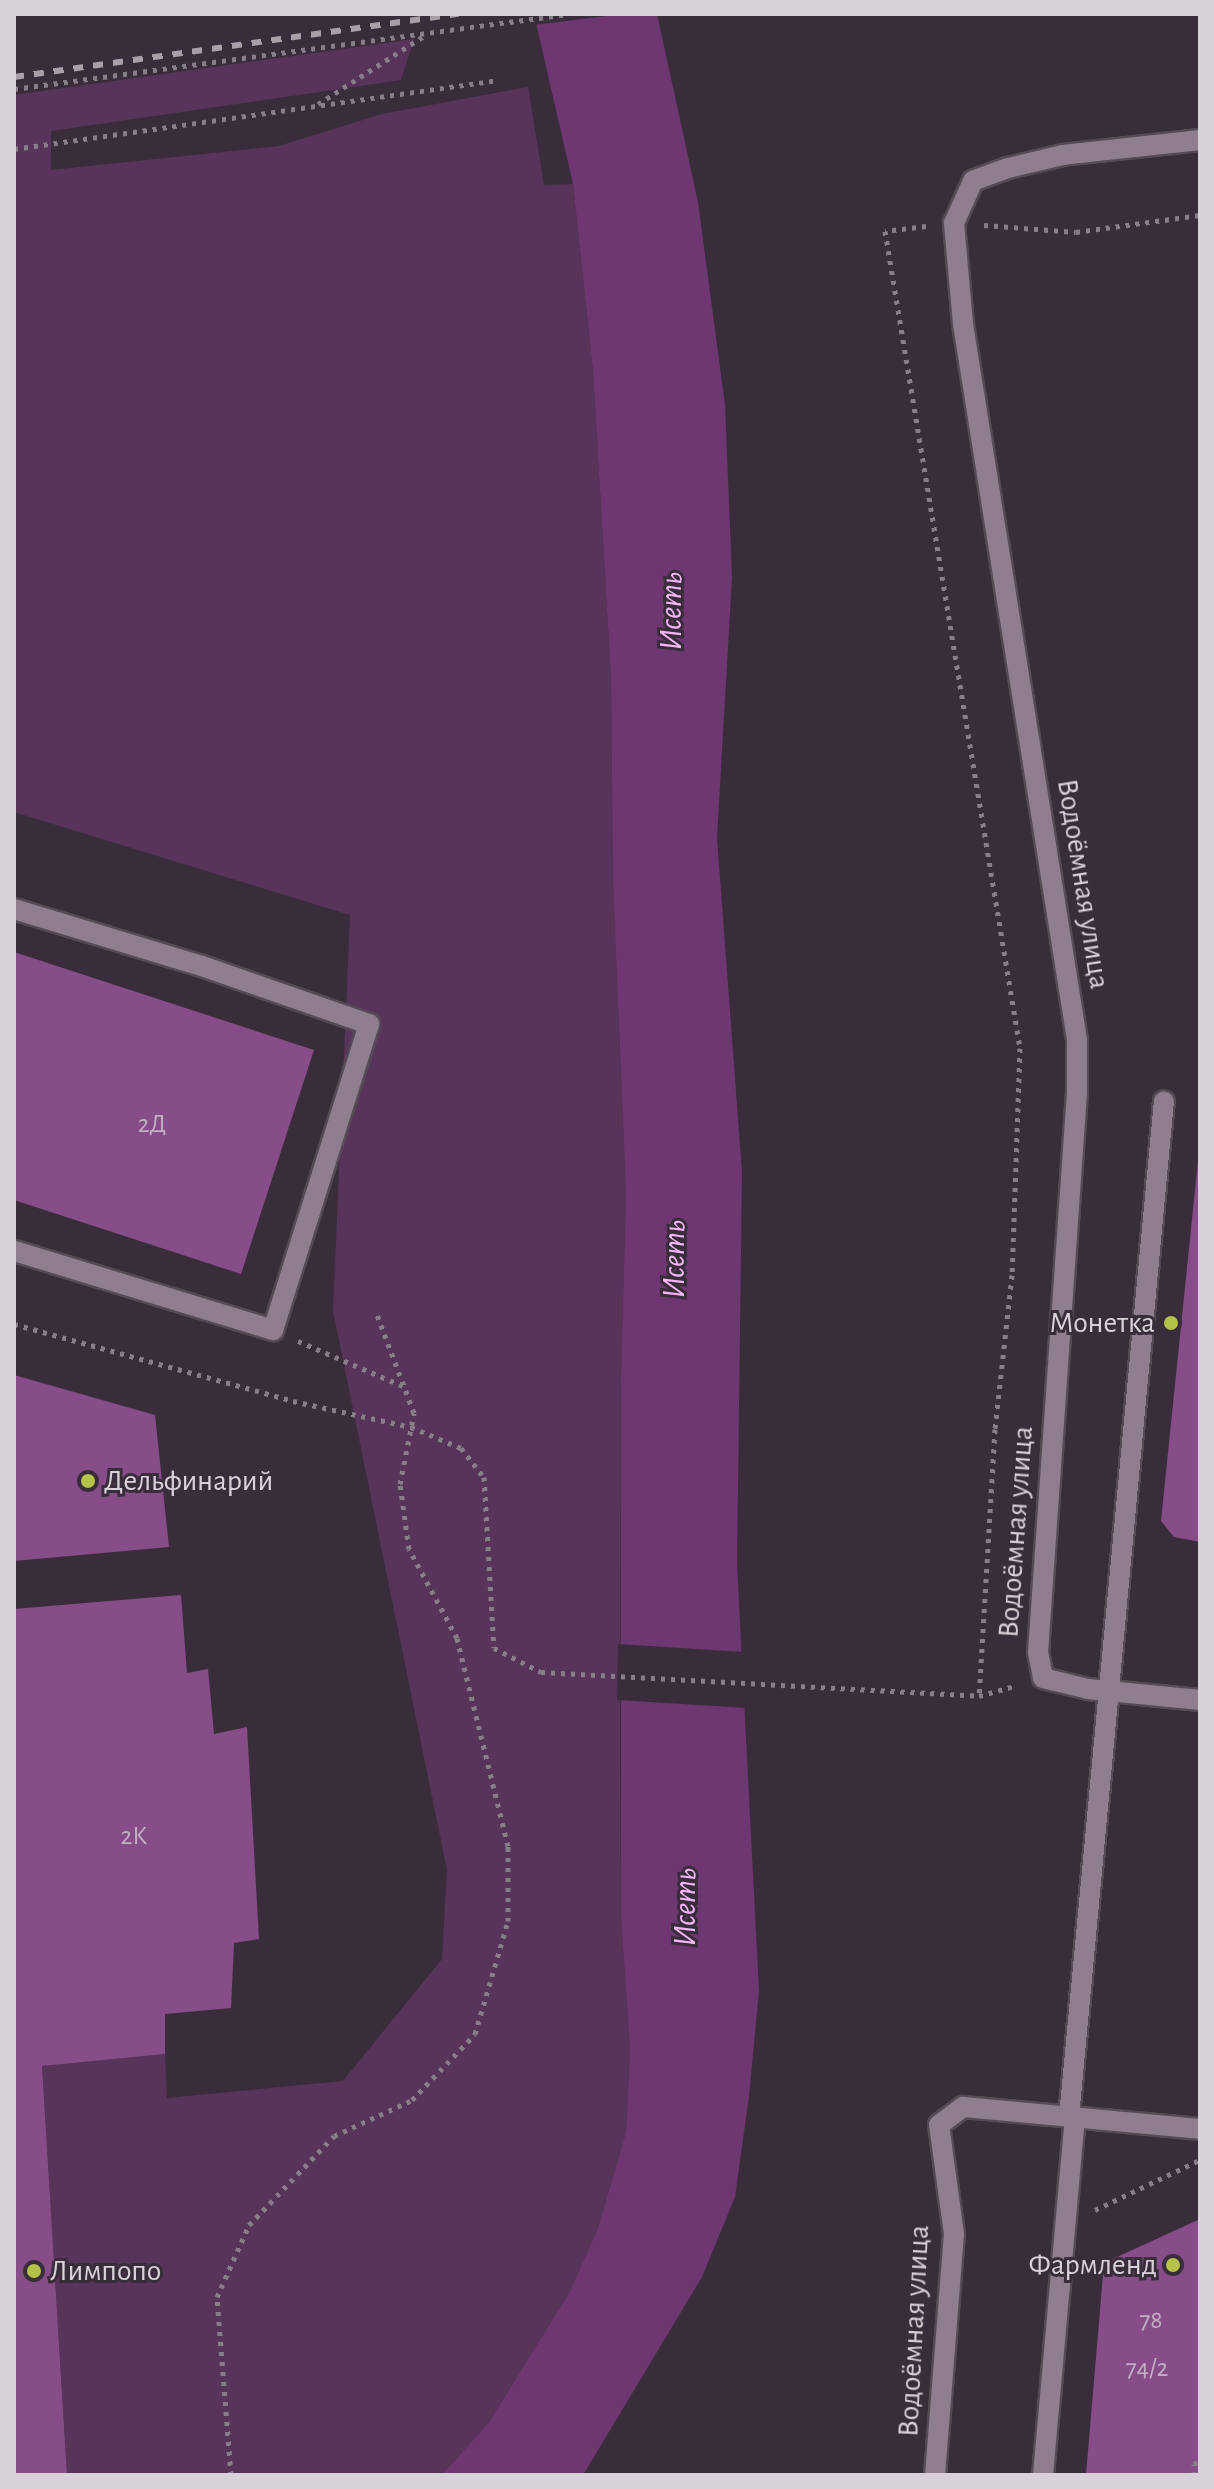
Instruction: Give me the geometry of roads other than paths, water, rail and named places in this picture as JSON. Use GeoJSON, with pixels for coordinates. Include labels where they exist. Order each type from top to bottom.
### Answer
{"type":"FeatureCollection","features":[{"type":"Feature","properties":{"kind":"street","name":"Водоёмная улица"},"geometry":{"type":"LineString","coordinates":[[1200,140],[1063,155],[1008,168],[973,181],[954,223],[963,324],[1077,1040],[1076,1108],[1038,1652],[1043,1678],[1109,1691],[1200,1700]]}},
{"type":"Feature","properties":{"kind":"street"},"geometry":{"type":"LineString","coordinates":[[14,909],[202,966],[369,1024],[273,1330],[14,1251]]}},
{"type":"Feature","properties":{"kind":"street"},"geometry":{"type":"LineString","coordinates":[[1043,2475],[1109,1691],[1164,1101]]}},
{"type":"Feature","properties":{"kind":"street","name":"Водоёмная улица"},"geometry":{"type":"LineString","coordinates":[[935,2475],[954,2234],[939,2125],[963,2107],[1072,2117]]}},
{"type":"Feature","properties":{"kind":"street"},"geometry":{"type":"LineString","coordinates":[[1072,2117],[1200,2129]]}},
{"type":"Feature","properties":{"kind":"water","name":"Исеть"},"geometry":{"type":"Polygon","coordinates":[[[534,14],[657,14],[698,202],[725,405],[732,577],[717,838],[742,1172],[737,1564],[759,1991],[735,2197],[702,2277],[583,2475],[442,2475],[489,2422],[569,2293],[598,2228],[626,2132],[630,2050],[621,1916],[621,1375],[626,1194],[613,884],[611,677],[593,371],[573,184],[534,14]]]}},
{"type":"Feature","properties":{"kind":"railway"},"geometry":{"type":"LineString","coordinates":[[14,77],[459,14]]}},
{"type":"Feature","properties":{"kind":"place","name":"Монетка"},"geometry":{"type":"Point","coordinates":[1171,1323]}},
{"type":"Feature","properties":{"kind":"place","name":"Дельфинарий"},"geometry":{"type":"Point","coordinates":[88,1481]}},
{"type":"Feature","properties":{"kind":"place","name":"Фармленд"},"geometry":{"type":"Point","coordinates":[1173,2265]}},
{"type":"Feature","properties":{"kind":"place","name":"Лимпопо"},"geometry":{"type":"Point","coordinates":[34,2271]}}]}
